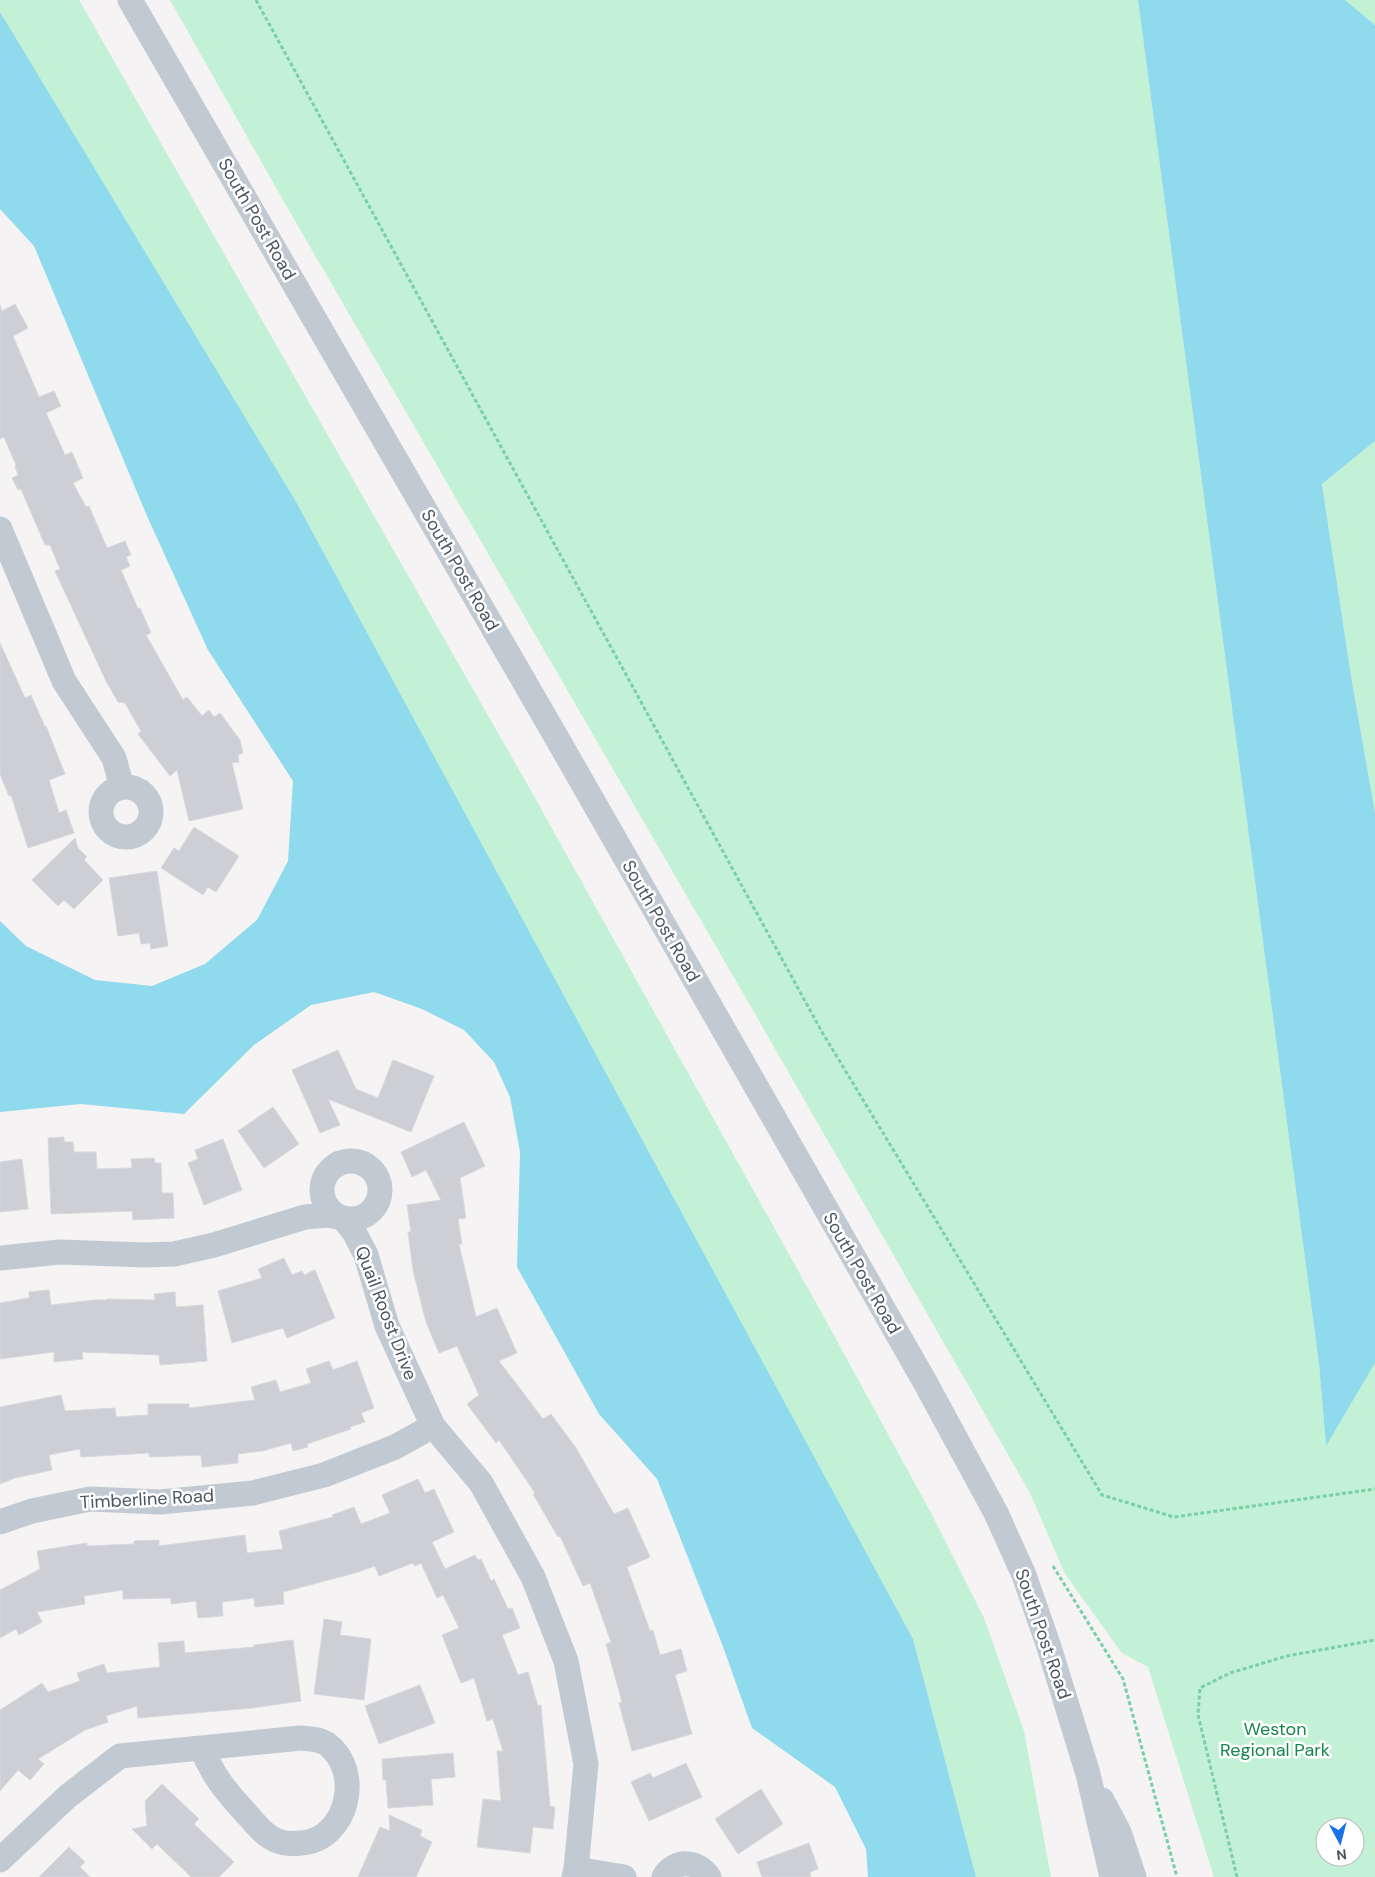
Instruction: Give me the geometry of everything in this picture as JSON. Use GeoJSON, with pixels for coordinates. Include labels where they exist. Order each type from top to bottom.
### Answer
{"type":"FeatureCollection","features":[{"type":"Feature","properties":{"kind":"street","name":"South Post Road"},"geometry":{"type":"LineString","coordinates":[[130,0],[563,748],[925,1382],[996,1512],[1024,1575],[1049,1647],[1088,1774],[1112,1877]]}},
{"type":"Feature","properties":{"kind":"street"},"geometry":{"type":"LineString","coordinates":[[2,536],[64,681],[114,758],[122,787]]}},
{"type":"Feature","properties":{"kind":"street","name":"Quail Roost Drive"},"geometry":{"type":"LineString","coordinates":[[0,1258],[60,1252],[145,1255],[174,1254],[214,1245],[305,1217],[328,1215],[343,1218],[354,1232],[366,1256],[387,1326],[433,1426],[480,1483],[533,1577],[566,1661],[586,1764],[575,1873],[624,1877]]}},
{"type":"Feature","properties":{"kind":"street","name":"Timberline Road"},"geometry":{"type":"LineString","coordinates":[[0,1522],[32,1511],[90,1499],[160,1502],[253,1493],[324,1475],[395,1447],[433,1426]]}},
{"type":"Feature","properties":{"kind":"street"},"geometry":{"type":"LineString","coordinates":[[0,1860],[68,1796],[120,1756],[301,1738],[315,1739],[326,1744],[338,1756],[345,1772],[347,1789],[344,1808],[336,1824],[328,1833],[317,1840],[290,1844],[278,1841],[259,1828],[220,1785],[202,1749]]}},
{"type":"Feature","properties":{"kind":"street"},"geometry":{"type":"LineString","coordinates":[[1088,1774],[1119,1832],[1134,1877]]}},
{"type":"Feature","properties":{"kind":"street"},"geometry":{"type":"LineString","coordinates":[[664,1877],[673,1868],[682,1864],[692,1864],[701,1868],[709,1877]]}},
{"type":"Feature","properties":{"kind":"path"},"geometry":{"type":"LineString","coordinates":[[256,0],[822,1032],[1102,1496],[1174,1516],[1375,1489]]}},
{"type":"Feature","properties":{"kind":"path"},"geometry":{"type":"LineString","coordinates":[[1053,1566],[1123,1678],[1176,1877]]}},
{"type":"Feature","properties":{"kind":"path"},"geometry":{"type":"LineString","coordinates":[[1237,1877],[1198,1714],[1200,1688],[1230,1673],[1287,1656],[1375,1640]]}},
{"type":"Feature","properties":{"kind":"green space"},"geometry":{"type":"Polygon","coordinates":[[[0,0],[79,0],[530,789],[825,1319],[931,1513],[984,1618],[1024,1731],[1051,1877],[976,1877],[913,1639],[0,12],[0,0]]]}},
{"type":"Feature","properties":{"kind":"green space","name":"Weston Regional Park"},"geometry":{"type":"Polygon","coordinates":[[[170,0],[1138,0],[1319,1364],[1326,1445],[1375,1363],[1375,1877],[1214,1877],[1148,1667],[1122,1653],[1065,1574],[1030,1493],[750,1005],[287,207],[170,0]]]}},
{"type":"Feature","properties":{"kind":"green space"},"geometry":{"type":"Polygon","coordinates":[[[1345,0],[1375,0],[1375,25],[1345,0]]]}},
{"type":"Feature","properties":{"kind":"green space"},"geometry":{"type":"Polygon","coordinates":[[[1375,441],[1375,813],[1351,676],[1322,484],[1375,441]]]}},
{"type":"Feature","properties":{"kind":"water"},"geometry":{"type":"Polygon","coordinates":[[[1138,0],[1345,0],[1375,25],[1375,441],[1322,484],[1351,676],[1375,813],[1375,1363],[1326,1446],[1319,1364],[1138,0]]]}},
{"type":"Feature","properties":{"kind":"water"},"geometry":{"type":"Polygon","coordinates":[[[0,12],[295,500],[913,1639],[976,1877],[868,1877],[866,1849],[835,1787],[752,1728],[722,1644],[657,1479],[599,1414],[517,1267],[520,1152],[510,1097],[494,1062],[464,1030],[422,1009],[374,992],[311,1005],[254,1045],[184,1114],[81,1104],[0,1112],[0,921],[26,946],[95,980],[152,986],[205,964],[257,920],[288,861],[293,781],[208,650],[147,516],[34,246],[0,209],[0,12]]]}},
{"type":"Feature","properties":{"kind":"building"},"geometry":{"type":"Polygon","coordinates":[[[15,304],[28,328],[13,336],[39,397],[54,391],[61,406],[46,413],[65,455],[72,452],[83,478],[73,483],[86,507],[89,506],[107,548],[125,541],[131,555],[126,557],[130,566],[121,570],[151,633],[146,635],[183,700],[187,697],[202,716],[209,710],[214,717],[220,713],[240,740],[243,753],[238,755],[239,762],[232,763],[243,809],[189,821],[177,770],[170,776],[138,734],[141,731],[125,703],[118,702],[106,681],[55,571],[60,569],[50,545],[45,545],[21,489],[18,490],[12,478],[18,475],[16,465],[4,437],[0,439],[0,305],[2,311],[15,304]]]}},
{"type":"Feature","properties":{"kind":"building"},"geometry":{"type":"Polygon","coordinates":[[[0,643],[25,698],[31,695],[46,726],[65,774],[49,780],[59,813],[66,810],[74,833],[28,848],[11,795],[9,796],[0,774],[0,643]]]}},
{"type":"Feature","properties":{"kind":"building"},"geometry":{"type":"Polygon","coordinates":[[[194,827],[239,856],[216,892],[208,887],[203,895],[161,868],[174,848],[179,851],[194,827]]]}},
{"type":"Feature","properties":{"kind":"building"},"geometry":{"type":"Polygon","coordinates":[[[75,838],[78,848],[87,857],[84,860],[103,880],[74,909],[64,900],[58,906],[32,880],[75,838]]]}},
{"type":"Feature","properties":{"kind":"building"},"geometry":{"type":"Polygon","coordinates":[[[157,871],[168,946],[151,949],[150,943],[141,944],[139,933],[118,936],[109,878],[157,871]]]}},
{"type":"Feature","properties":{"kind":"building"},"geometry":{"type":"Polygon","coordinates":[[[338,1050],[356,1089],[378,1098],[393,1060],[434,1076],[411,1132],[328,1099],[340,1125],[320,1133],[292,1070],[338,1050]]]}},
{"type":"Feature","properties":{"kind":"building"},"geometry":{"type":"Polygon","coordinates":[[[273,1107],[299,1144],[264,1168],[238,1131],[273,1107]]]}},
{"type":"Feature","properties":{"kind":"building"},"geometry":{"type":"Polygon","coordinates":[[[464,1122],[485,1166],[460,1178],[466,1218],[458,1219],[462,1244],[459,1244],[476,1317],[497,1308],[517,1353],[499,1361],[543,1419],[551,1414],[576,1448],[614,1514],[628,1508],[650,1557],[627,1567],[650,1631],[653,1630],[660,1655],[681,1649],[687,1671],[675,1675],[692,1734],[632,1751],[619,1703],[622,1702],[606,1644],[611,1642],[590,1583],[583,1586],[560,1536],[558,1537],[533,1494],[535,1493],[499,1440],[496,1443],[467,1404],[479,1395],[457,1346],[439,1353],[426,1322],[413,1270],[408,1232],[411,1232],[407,1205],[441,1200],[426,1170],[412,1177],[401,1152],[464,1122]]]}},
{"type":"Feature","properties":{"kind":"building"},"geometry":{"type":"Polygon","coordinates":[[[64,1137],[64,1142],[73,1142],[74,1152],[96,1152],[97,1169],[132,1168],[131,1159],[154,1158],[155,1163],[161,1163],[162,1193],[173,1193],[174,1218],[133,1220],[132,1211],[51,1214],[48,1138],[64,1137]]]}},
{"type":"Feature","properties":{"kind":"building"},"geometry":{"type":"Polygon","coordinates":[[[223,1139],[242,1190],[204,1205],[188,1163],[198,1159],[195,1150],[223,1139]]]}},
{"type":"Feature","properties":{"kind":"building"},"geometry":{"type":"Polygon","coordinates":[[[22,1159],[28,1209],[0,1212],[0,1162],[22,1159]]]}},
{"type":"Feature","properties":{"kind":"building"},"geometry":{"type":"Polygon","coordinates":[[[284,1258],[292,1275],[302,1271],[304,1275],[315,1270],[335,1318],[287,1338],[283,1328],[232,1343],[218,1291],[262,1278],[258,1269],[284,1258]]]}},
{"type":"Feature","properties":{"kind":"building"},"geometry":{"type":"Polygon","coordinates":[[[49,1290],[51,1305],[107,1299],[155,1300],[154,1294],[175,1292],[176,1307],[203,1305],[207,1361],[160,1365],[159,1355],[82,1352],[83,1359],[54,1362],[54,1352],[0,1359],[0,1303],[29,1298],[29,1292],[49,1290]]]}},
{"type":"Feature","properties":{"kind":"building"},"geometry":{"type":"Polygon","coordinates":[[[329,1361],[333,1370],[357,1361],[374,1408],[361,1413],[365,1422],[350,1427],[351,1429],[307,1444],[308,1447],[293,1451],[291,1443],[262,1451],[238,1454],[238,1463],[202,1467],[201,1455],[149,1457],[149,1453],[81,1457],[80,1449],[49,1455],[52,1470],[15,1478],[0,1484],[0,1407],[61,1395],[65,1411],[115,1408],[116,1417],[148,1415],[148,1404],[189,1404],[189,1408],[255,1400],[251,1387],[276,1380],[280,1392],[311,1383],[306,1369],[329,1361]]]}},
{"type":"Feature","properties":{"kind":"building"},"geometry":{"type":"Polygon","coordinates":[[[418,1479],[425,1493],[434,1489],[454,1532],[432,1542],[445,1569],[475,1555],[478,1560],[481,1559],[491,1581],[494,1579],[508,1609],[512,1608],[520,1628],[502,1635],[518,1675],[528,1672],[538,1706],[541,1705],[550,1806],[555,1807],[553,1829],[533,1827],[530,1853],[477,1847],[483,1799],[501,1801],[497,1751],[503,1751],[493,1719],[487,1721],[474,1678],[461,1683],[442,1635],[459,1628],[443,1595],[437,1598],[421,1563],[415,1566],[413,1563],[379,1576],[375,1566],[283,1592],[284,1604],[255,1607],[254,1598],[222,1602],[223,1616],[198,1618],[196,1601],[171,1604],[171,1598],[123,1599],[123,1590],[84,1596],[85,1604],[37,1612],[42,1622],[19,1635],[16,1629],[0,1638],[0,1590],[40,1569],[37,1551],[87,1543],[87,1546],[134,1544],[134,1541],[159,1540],[159,1546],[245,1535],[247,1553],[283,1549],[279,1531],[333,1517],[332,1515],[354,1507],[361,1524],[390,1513],[382,1495],[418,1479]]]}},
{"type":"Feature","properties":{"kind":"building"},"geometry":{"type":"Polygon","coordinates":[[[324,1619],[342,1622],[340,1635],[371,1639],[364,1700],[314,1694],[324,1619]]]}},
{"type":"Feature","properties":{"kind":"building"},"geometry":{"type":"Polygon","coordinates":[[[293,1640],[301,1701],[252,1708],[138,1718],[137,1706],[106,1716],[108,1722],[85,1730],[38,1759],[44,1764],[30,1780],[18,1770],[0,1791],[0,1710],[42,1683],[48,1692],[80,1681],[77,1673],[104,1664],[107,1673],[160,1667],[158,1643],[184,1641],[185,1653],[254,1647],[254,1645],[293,1640]]]}},
{"type":"Feature","properties":{"kind":"building"},"geometry":{"type":"Polygon","coordinates":[[[420,1685],[435,1723],[379,1744],[365,1706],[420,1685]]]}},
{"type":"Feature","properties":{"kind":"building"},"geometry":{"type":"Polygon","coordinates":[[[453,1753],[455,1777],[431,1779],[433,1805],[388,1808],[386,1780],[383,1780],[382,1759],[453,1753]]]}},
{"type":"Feature","properties":{"kind":"building"},"geometry":{"type":"Polygon","coordinates":[[[686,1763],[702,1797],[649,1821],[631,1782],[650,1773],[653,1778],[686,1763]]]}},
{"type":"Feature","properties":{"kind":"building"},"geometry":{"type":"Polygon","coordinates":[[[162,1784],[199,1819],[194,1824],[234,1862],[219,1877],[191,1877],[157,1844],[152,1849],[132,1829],[147,1826],[145,1801],[162,1784]]]}},
{"type":"Feature","properties":{"kind":"building"},"geometry":{"type":"Polygon","coordinates":[[[761,1789],[783,1824],[738,1854],[715,1819],[761,1789]]]}},
{"type":"Feature","properties":{"kind":"building"},"geometry":{"type":"Polygon","coordinates":[[[389,1815],[422,1830],[420,1836],[432,1842],[416,1877],[358,1877],[380,1827],[390,1831],[389,1815]]]}},
{"type":"Feature","properties":{"kind":"building"},"geometry":{"type":"Polygon","coordinates":[[[809,1843],[818,1869],[810,1872],[811,1877],[762,1877],[757,1862],[809,1843]]]}},
{"type":"Feature","properties":{"kind":"building"},"geometry":{"type":"Polygon","coordinates":[[[69,1847],[85,1862],[80,1867],[90,1877],[39,1877],[69,1847]]]}}]}
